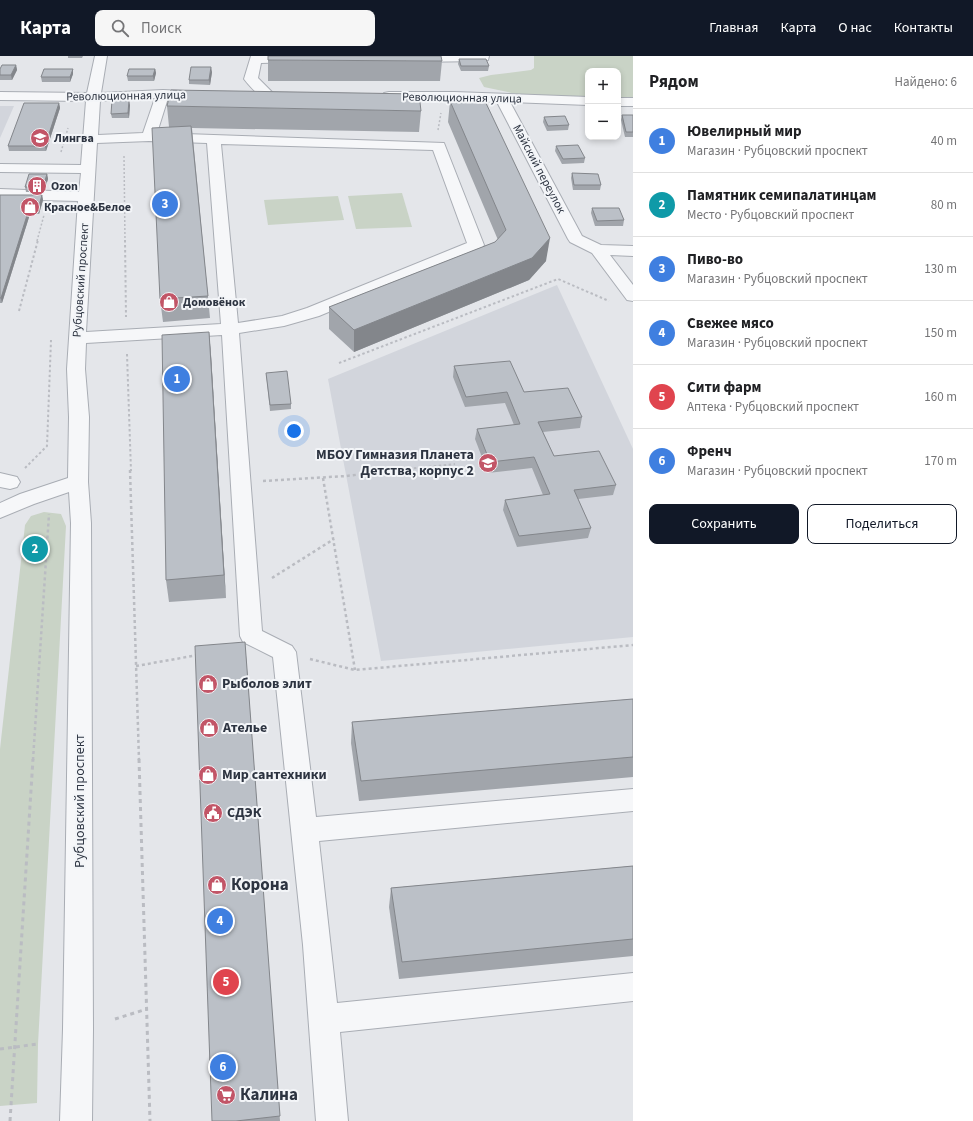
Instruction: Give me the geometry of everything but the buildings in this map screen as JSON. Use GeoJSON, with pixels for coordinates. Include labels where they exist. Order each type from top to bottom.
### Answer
{"type":"FeatureCollection","features":[{"type":"Feature","properties":{"kind":"street","name":"Рубцовский проспект"},"geometry":{"type":"LineString","coordinates":[[76,1121],[82,523],[78,482],[79,417],[76,338],[91,139],[85,97],[101,56]]}},
{"type":"Feature","properties":{"kind":"street"},"geometry":{"type":"LineString","coordinates":[[395,58],[483,56]]}},
{"type":"Feature","properties":{"kind":"street"},"geometry":{"type":"LineString","coordinates":[[269,96],[251,79],[256,59],[310,58]]}},
{"type":"Feature","properties":{"kind":"street","name":"Революционная улица"},"geometry":{"type":"LineString","coordinates":[[0,96],[85,97],[163,94],[216,95]]}},
{"type":"Feature","properties":{"kind":"street"},"geometry":{"type":"LineString","coordinates":[[149,137],[163,94]]}},
{"type":"Feature","properties":{"kind":"street"},"geometry":{"type":"LineString","coordinates":[[247,95],[284,96]]}},
{"type":"Feature","properties":{"kind":"street","name":"Революционная улица"},"geometry":{"type":"LineString","coordinates":[[376,96],[585,101]]}},
{"type":"Feature","properties":{"kind":"street","name":"Майский переулок"},"geometry":{"type":"LineString","coordinates":[[502,98],[576,238],[598,250]]}},
{"type":"Feature","properties":{"kind":"street"},"geometry":{"type":"LineString","coordinates":[[621,102],[633,102]]}},
{"type":"Feature","properties":{"kind":"street"},"geometry":{"type":"LineString","coordinates":[[76,338],[230,329],[284,321],[313,312],[476,245],[440,146],[149,137],[91,139]]}},
{"type":"Feature","properties":{"kind":"street"},"geometry":{"type":"LineString","coordinates":[[214,140],[230,329],[251,636],[284,652],[306,830],[332,1121]]}},
{"type":"Feature","properties":{"kind":"street"},"geometry":{"type":"LineString","coordinates":[[0,168],[88,169]]}},
{"type":"Feature","properties":{"kind":"street"},"geometry":{"type":"LineString","coordinates":[[0,194],[87,197]]}},
{"type":"Feature","properties":{"kind":"street"},"geometry":{"type":"LineString","coordinates":[[598,250],[633,251]]}},
{"type":"Feature","properties":{"kind":"street"},"geometry":{"type":"LineString","coordinates":[[598,250],[633,296]]}},
{"type":"Feature","properties":{"kind":"street"},"geometry":{"type":"LineString","coordinates":[[0,511],[27,499],[78,482]]}},
{"type":"Feature","properties":{"kind":"street"},"geometry":{"type":"LineString","coordinates":[[306,830],[633,800]]}},
{"type":"Feature","properties":{"kind":"street"},"geometry":{"type":"LineString","coordinates":[[324,1019],[633,987]]}},
{"type":"Feature","properties":{"kind":"path"},"geometry":{"type":"LineString","coordinates":[[57,168],[85,97]]}},
{"type":"Feature","properties":{"kind":"path"},"geometry":{"type":"LineString","coordinates":[[124,137],[126,334],[148,1009],[150,1121]]}},
{"type":"Feature","properties":{"kind":"path"},"geometry":{"type":"LineString","coordinates":[[19,311],[49,195]]}},
{"type":"Feature","properties":{"kind":"path"},"geometry":{"type":"LineString","coordinates":[[339,363],[558,279],[613,302]]}},
{"type":"Feature","properties":{"kind":"path"},"geometry":{"type":"LineString","coordinates":[[5,481],[47,446],[51,340]]}},
{"type":"Feature","properties":{"kind":"path"},"geometry":{"type":"LineString","coordinates":[[241,482],[323,478],[455,464]]}},
{"type":"Feature","properties":{"kind":"path"},"geometry":{"type":"LineString","coordinates":[[323,478],[355,670]]}},
{"type":"Feature","properties":{"kind":"path"},"geometry":{"type":"LineString","coordinates":[[10,1121],[49,514]]}},
{"type":"Feature","properties":{"kind":"path"},"geometry":{"type":"LineString","coordinates":[[248,593],[334,538]]}},
{"type":"Feature","properties":{"kind":"path"},"geometry":{"type":"LineString","coordinates":[[284,652],[355,670],[633,645]]}},
{"type":"Feature","properties":{"kind":"path"},"geometry":{"type":"LineString","coordinates":[[136,666],[194,657],[201,654]]}},
{"type":"Feature","properties":{"kind":"path"},"geometry":{"type":"LineString","coordinates":[[114,1019],[148,1009]]}},
{"type":"Feature","properties":{"kind":"path"},"geometry":{"type":"LineString","coordinates":[[0,1049],[38,1044]]}},
{"type":"Feature","properties":{"kind":"shaded area"},"geometry":{"type":"Polygon","coordinates":[[[534,56],[633,56],[633,97],[631,99],[621,98],[621,68],[585,68],[585,97],[521,95],[484,87],[479,78],[531,70],[534,68],[534,56]]]}},
{"type":"Feature","properties":{"kind":"shaded area"},"geometry":{"type":"Polygon","coordinates":[[[0,106],[14,106],[0,138],[0,106]]]}},
{"type":"Feature","properties":{"kind":"shaded area"},"geometry":{"type":"Polygon","coordinates":[[[402,193],[412,227],[356,229],[348,196],[402,193]]]}},
{"type":"Feature","properties":{"kind":"shaded area"},"geometry":{"type":"Polygon","coordinates":[[[338,196],[344,220],[268,225],[264,200],[338,196]]]}},
{"type":"Feature","properties":{"kind":"shaded area","name":"МБОУ Гимназия Планета Детства, корпус 2"},"geometry":{"type":"Polygon","coordinates":[[[557,285],[633,449],[633,637],[381,661],[328,379],[557,285]]]}},
{"type":"Feature","properties":{"kind":"shaded area"},"geometry":{"type":"Polygon","coordinates":[[[44,512],[61,514],[66,526],[38,1044],[37,1103],[0,1106],[0,749],[25,525],[31,516],[44,512]]]}},
{"type":"Feature","properties":{"kind":"place","name":"Лингва"},"geometry":{"type":"Point","coordinates":[40,138]}},
{"type":"Feature","properties":{"kind":"place","name":"Ozon"},"geometry":{"type":"Point","coordinates":[37,186]}},
{"type":"Feature","properties":{"kind":"place","name":"Пиво-во"},"geometry":{"type":"Point","coordinates":[165,204]}},
{"type":"Feature","properties":{"kind":"place","name":"Красное&Белое"},"geometry":{"type":"Point","coordinates":[30,207]}},
{"type":"Feature","properties":{"kind":"place","name":"Домовёнок"},"geometry":{"type":"Point","coordinates":[169,302]}},
{"type":"Feature","properties":{"kind":"place","name":"Ювелирный мир"},"geometry":{"type":"Point","coordinates":[177,379]}},
{"type":"Feature","properties":{"kind":"place","name":"МБОУ Гимназия Планета Детства, корпус 2"},"geometry":{"type":"Point","coordinates":[488,463]}},
{"type":"Feature","properties":{"kind":"place","name":"Памятник семипалатинцам"},"geometry":{"type":"Point","coordinates":[35,549]}},
{"type":"Feature","properties":{"kind":"place","name":"Рыболов элит"},"geometry":{"type":"Point","coordinates":[208,684]}},
{"type":"Feature","properties":{"kind":"place","name":"Ателье"},"geometry":{"type":"Point","coordinates":[209,728]}},
{"type":"Feature","properties":{"kind":"place","name":"Мир сантехники"},"geometry":{"type":"Point","coordinates":[208,775]}},
{"type":"Feature","properties":{"kind":"place","name":"СДЭК"},"geometry":{"type":"Point","coordinates":[213,813]}},
{"type":"Feature","properties":{"kind":"place","name":"Корона"},"geometry":{"type":"Point","coordinates":[217,885]}},
{"type":"Feature","properties":{"kind":"place","name":"Свежее мясо"},"geometry":{"type":"Point","coordinates":[220,921]}},
{"type":"Feature","properties":{"kind":"place","name":"Сити фарм"},"geometry":{"type":"Point","coordinates":[226,982]}},
{"type":"Feature","properties":{"kind":"place","name":"Френч"},"geometry":{"type":"Point","coordinates":[223,1067]}},
{"type":"Feature","properties":{"kind":"place","name":"Калина"},"geometry":{"type":"Point","coordinates":[226,1095]}}]}
